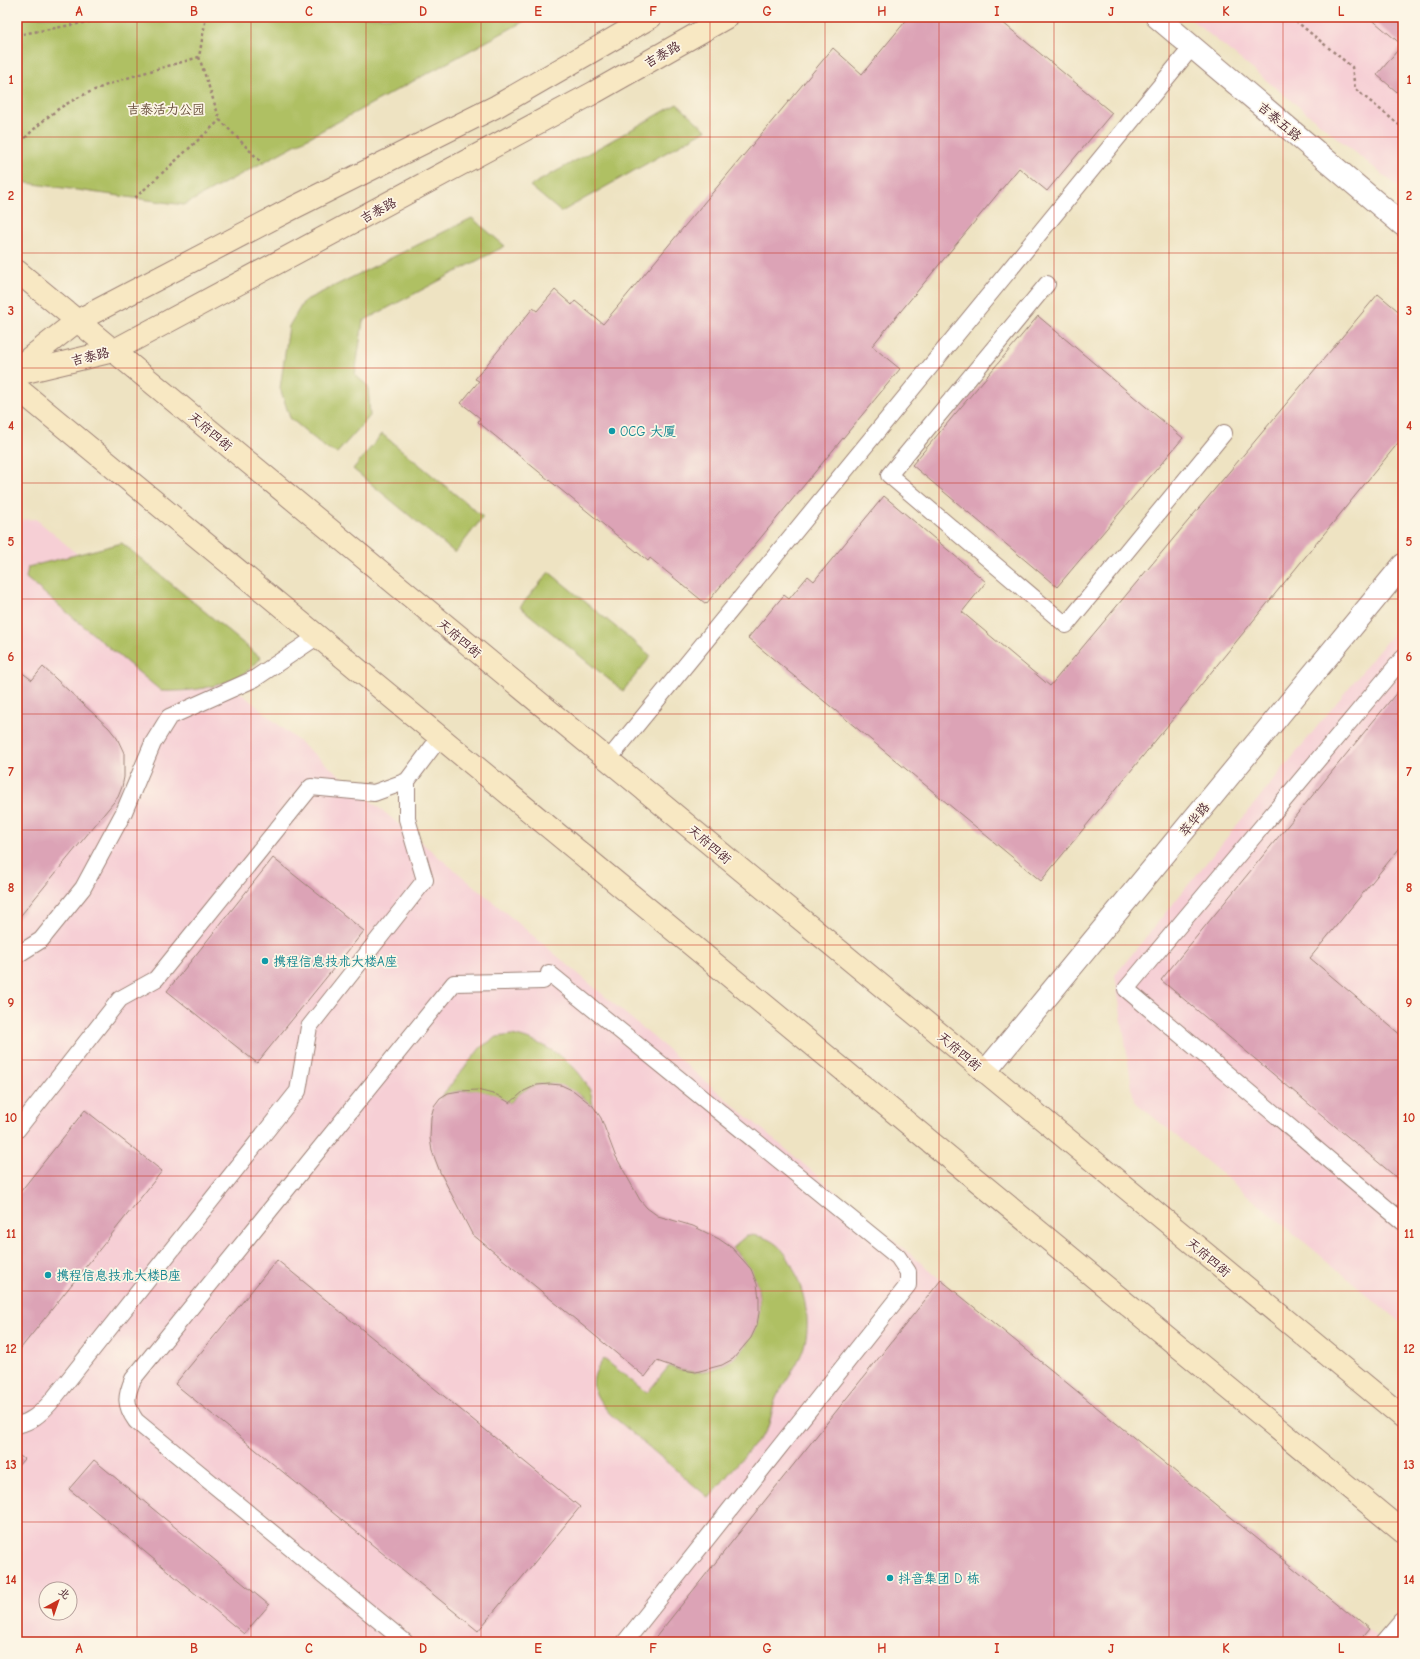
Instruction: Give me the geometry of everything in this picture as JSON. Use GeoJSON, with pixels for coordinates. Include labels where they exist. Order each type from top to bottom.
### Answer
{"type":"FeatureCollection","features":[{"type":"Feature","properties":{"kind":"main road"},"geometry":{"type":"LineString","coordinates":[[17,368],[77,321],[291,208],[497,106],[651,17]]}},
{"type":"Feature","properties":{"kind":"main road","name":"吉泰路"},"geometry":{"type":"LineString","coordinates":[[17,374],[113,351],[595,92],[727,17]]}},
{"type":"Feature","properties":{"kind":"main road","name":"天府四街"},"geometry":{"type":"LineString","coordinates":[[17,271],[1403,1417]]}},
{"type":"Feature","properties":{"kind":"main road"},"geometry":{"type":"LineString","coordinates":[[17,388],[1403,1532]]}},
{"type":"Feature","properties":{"kind":"street","name":"吉泰五路"},"geometry":{"type":"LineString","coordinates":[[1156,17],[1403,225]]}},
{"type":"Feature","properties":{"kind":"street","name":"萃华路"},"geometry":{"type":"LineString","coordinates":[[986,1072],[1403,565]]}},
{"type":"Feature","properties":{"kind":"lane"},"geometry":{"type":"LineString","coordinates":[[608,760],[1192,47]]}},
{"type":"Feature","properties":{"kind":"lane"},"geometry":{"type":"LineString","coordinates":[[1047,284],[889,474],[1066,625],[1224,433]]}},
{"type":"Feature","properties":{"kind":"lane"},"geometry":{"type":"LineString","coordinates":[[17,956],[41,940],[83,888],[124,812],[153,743],[169,717],[254,679],[318,636]]}},
{"type":"Feature","properties":{"kind":"lane"},"geometry":{"type":"LineString","coordinates":[[1403,658],[1126,989],[1403,1222]]}},
{"type":"Feature","properties":{"kind":"lane"},"geometry":{"type":"LineString","coordinates":[[17,1425],[26,1423],[40,1414],[50,1403],[298,1091],[309,1027],[425,880],[407,819],[408,781],[440,737]]}},
{"type":"Feature","properties":{"kind":"lane"},"geometry":{"type":"LineString","coordinates":[[17,1130],[120,999],[156,979],[311,787],[374,793],[408,781]]}},
{"type":"Feature","properties":{"kind":"lane"},"geometry":{"type":"LineString","coordinates":[[405,1642],[136,1420],[128,1410],[127,1394],[133,1379],[454,983],[546,977],[898,1257],[908,1272],[908,1285],[625,1642]]}},
{"type":"Feature","properties":{"kind":"lane"},"geometry":{"type":"LineString","coordinates":[[1384,1642],[1403,1620]]}},
{"type":"Feature","properties":{"kind":"path"},"geometry":{"type":"LineString","coordinates":[[17,35],[115,17]]}},
{"type":"Feature","properties":{"kind":"path"},"geometry":{"type":"LineString","coordinates":[[206,17],[198,57],[220,120],[262,163]]}},
{"type":"Feature","properties":{"kind":"path"},"geometry":{"type":"LineString","coordinates":[[1291,17],[1352,67],[1355,89],[1403,128]]}},
{"type":"Feature","properties":{"kind":"path"},"geometry":{"type":"LineString","coordinates":[[17,147],[32,130],[63,106],[110,84],[198,57]]}},
{"type":"Feature","properties":{"kind":"path"},"geometry":{"type":"LineString","coordinates":[[135,198],[220,120]]}},
{"type":"Feature","properties":{"kind":"shaded area"},"geometry":{"type":"Polygon","coordinates":[[[1188,17],[1403,17],[1403,191],[1188,17]]]}},
{"type":"Feature","properties":{"kind":"shaded area"},"geometry":{"type":"Polygon","coordinates":[[[36,519],[274,721],[486,896],[941,1280],[652,1642],[17,1642],[17,520],[36,519]]]}},
{"type":"Feature","properties":{"kind":"shaded area"},"geometry":{"type":"Polygon","coordinates":[[[1403,621],[1403,1324],[1134,1101],[1115,975],[1403,621]]]}},
{"type":"Feature","properties":{"kind":"shaded area"},"geometry":{"type":"Polygon","coordinates":[[[1369,1630],[1383,1642],[1359,1642],[1369,1630]]]}},
{"type":"Feature","properties":{"kind":"green space","name":"吉泰活力公园"},"geometry":{"type":"Polygon","coordinates":[[[17,17],[532,17],[184,205],[27,183],[17,177],[17,17]]]}},
{"type":"Feature","properties":{"kind":"green space"},"geometry":{"type":"Polygon","coordinates":[[[677,104],[706,130],[561,212],[530,186],[677,104]]]}},
{"type":"Feature","properties":{"kind":"green space"},"geometry":{"type":"Polygon","coordinates":[[[472,218],[505,246],[363,321],[355,375],[368,386],[370,416],[337,453],[327,449],[290,418],[280,388],[289,326],[304,301],[472,218]]]}},
{"type":"Feature","properties":{"kind":"green space"},"geometry":{"type":"Polygon","coordinates":[[[382,434],[483,517],[455,553],[353,469],[382,434]]]}},
{"type":"Feature","properties":{"kind":"green space"},"geometry":{"type":"Polygon","coordinates":[[[122,543],[261,658],[245,673],[215,686],[194,690],[161,691],[26,578],[28,567],[122,543]]]}},
{"type":"Feature","properties":{"kind":"green space"},"geometry":{"type":"Polygon","coordinates":[[[549,572],[651,656],[623,691],[520,607],[549,572]]]}},
{"type":"Feature","properties":{"kind":"green space"},"geometry":{"type":"Polygon","coordinates":[[[512,1035],[546,1047],[568,1062],[577,1070],[584,1080],[591,1093],[593,1106],[573,1091],[552,1084],[541,1084],[530,1087],[510,1103],[484,1092],[466,1090],[458,1091],[440,1098],[481,1047],[497,1037],[512,1035]]]}},
{"type":"Feature","properties":{"kind":"green space"},"geometry":{"type":"Polygon","coordinates":[[[747,1235],[763,1237],[770,1240],[782,1249],[786,1255],[798,1280],[805,1301],[807,1334],[799,1360],[776,1398],[766,1431],[709,1498],[610,1414],[596,1394],[594,1387],[595,1374],[604,1359],[647,1393],[669,1366],[693,1372],[709,1370],[721,1366],[741,1351],[754,1331],[758,1319],[759,1306],[757,1285],[752,1272],[732,1248],[747,1235]]]}},
{"type":"Feature","properties":{"kind":"building"},"geometry":{"type":"Polygon","coordinates":[[[909,17],[996,17],[1112,113],[1047,191],[1019,168],[872,346],[900,369],[706,604],[650,558],[648,561],[478,422],[480,418],[461,403],[479,381],[475,379],[533,308],[537,311],[555,290],[572,305],[575,301],[603,324],[833,48],[862,74],[909,17]]]}},
{"type":"Feature","properties":{"kind":"building"},"geometry":{"type":"Polygon","coordinates":[[[1369,17],[1403,17],[1403,97],[1377,75],[1402,45],[1369,17]]]}},
{"type":"Feature","properties":{"kind":"building"},"geometry":{"type":"Polygon","coordinates":[[[1378,294],[1403,315],[1403,437],[1041,881],[748,638],[784,595],[789,599],[808,576],[814,581],[884,496],[986,582],[962,612],[1050,686],[1378,294]]]}},
{"type":"Feature","properties":{"kind":"building"},"geometry":{"type":"Polygon","coordinates":[[[1038,316],[1183,438],[1057,587],[912,465],[1038,316]]]}},
{"type":"Feature","properties":{"kind":"building"},"geometry":{"type":"Polygon","coordinates":[[[43,667],[109,728],[117,738],[124,753],[124,777],[118,797],[17,920],[17,669],[32,680],[43,667]]]}},
{"type":"Feature","properties":{"kind":"building"},"geometry":{"type":"Polygon","coordinates":[[[1403,685],[1403,844],[1310,958],[1403,1037],[1403,1183],[1161,980],[1403,685]]]}},
{"type":"Feature","properties":{"kind":"building","name":"携程信息技术大楼A座"},"geometry":{"type":"Polygon","coordinates":[[[273,858],[364,931],[257,1063],[167,991],[273,858]]]}},
{"type":"Feature","properties":{"kind":"building"},"geometry":{"type":"Polygon","coordinates":[[[537,1085],[561,1085],[574,1091],[593,1106],[601,1118],[615,1155],[640,1200],[647,1208],[658,1216],[693,1226],[719,1239],[732,1248],[751,1269],[757,1284],[759,1298],[757,1325],[751,1338],[733,1359],[722,1365],[696,1372],[683,1370],[657,1361],[645,1377],[472,1234],[440,1172],[432,1151],[430,1138],[431,1117],[434,1106],[440,1098],[448,1093],[477,1090],[497,1095],[510,1103],[524,1091],[537,1085]]]}},
{"type":"Feature","properties":{"kind":"building","name":"携程信息技术大楼B座"},"geometry":{"type":"Polygon","coordinates":[[[85,1110],[162,1171],[17,1353],[17,1196],[85,1110]]]}},
{"type":"Feature","properties":{"kind":"building"},"geometry":{"type":"Polygon","coordinates":[[[277,1260],[580,1507],[478,1631],[175,1384],[277,1260]]]}},
{"type":"Feature","properties":{"kind":"building"},"geometry":{"type":"Polygon","coordinates":[[[941,1280],[1369,1630],[1359,1642],[652,1642],[941,1280]]]}},
{"type":"Feature","properties":{"kind":"building"},"geometry":{"type":"Polygon","coordinates":[[[17,1454],[24,1459],[17,1467],[17,1454]]]}},
{"type":"Feature","properties":{"kind":"building"},"geometry":{"type":"Polygon","coordinates":[[[94,1460],[269,1605],[244,1634],[69,1489],[94,1460]]]}},
{"type":"Feature","properties":{"kind":"place","name":"OCG 大厦"},"geometry":{"type":"Point","coordinates":[612,431]}},
{"type":"Feature","properties":{"kind":"place","name":"携程信息技术大楼A座"},"geometry":{"type":"Point","coordinates":[265,961]}},
{"type":"Feature","properties":{"kind":"place","name":"携程信息技术大楼B座"},"geometry":{"type":"Point","coordinates":[48,1275]}},
{"type":"Feature","properties":{"kind":"place","name":"抖音集团 D 栋"},"geometry":{"type":"Point","coordinates":[890,1578]}}]}
